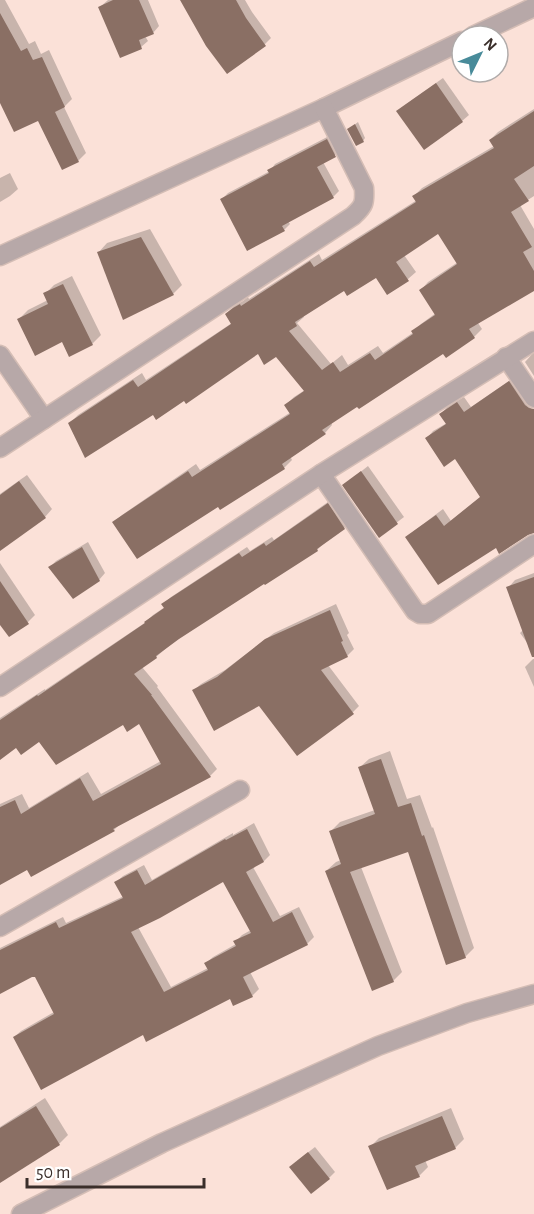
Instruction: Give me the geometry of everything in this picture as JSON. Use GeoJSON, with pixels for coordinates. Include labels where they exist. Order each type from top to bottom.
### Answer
{"type":"FeatureCollection","features":[{"type":"Feature","properties":{"kind":"street"},"geometry":{"type":"LineString","coordinates":[[498,24],[534,7]]}},
{"type":"Feature","properties":{"kind":"street"},"geometry":{"type":"LineString","coordinates":[[0,256],[324,108],[450,47]]}},
{"type":"Feature","properties":{"kind":"street"},"geometry":{"type":"LineString","coordinates":[[0,448],[353,216],[363,206],[364,188],[324,108]]}},
{"type":"Feature","properties":{"kind":"street"},"geometry":{"type":"LineString","coordinates":[[0,687],[321,474],[534,340]]}},
{"type":"Feature","properties":{"kind":"street"},"geometry":{"type":"LineString","coordinates":[[0,354],[44,419]]}},
{"type":"Feature","properties":{"kind":"street"},"geometry":{"type":"LineString","coordinates":[[506,357],[534,398]]}},
{"type":"Feature","properties":{"kind":"street"},"geometry":{"type":"LineString","coordinates":[[321,474],[415,611],[420,614],[428,614],[534,544]]}},
{"type":"Feature","properties":{"kind":"street"},"geometry":{"type":"LineString","coordinates":[[0,927],[240,790]]}},
{"type":"Feature","properties":{"kind":"street"},"geometry":{"type":"LineString","coordinates":[[21,1214],[162,1143],[378,1046],[467,1013],[534,994]]}},
{"type":"Feature","properties":{"kind":"building"},"geometry":{"type":"Polygon","coordinates":[[[113,0],[139,0],[154,34],[139,40],[142,49],[120,58],[98,7],[113,0]]]}},
{"type":"Feature","properties":{"kind":"building"},"geometry":{"type":"Polygon","coordinates":[[[180,0],[236,0],[266,46],[227,74],[206,46],[180,0]]]}},
{"type":"Feature","properties":{"kind":"building"},"geometry":{"type":"Polygon","coordinates":[[[0,13],[21,51],[27,48],[33,60],[42,57],[65,107],[55,112],[79,162],[62,170],[38,121],[14,132],[0,103],[0,13]]]}},
{"type":"Feature","properties":{"kind":"building"},"geometry":{"type":"Polygon","coordinates":[[[436,83],[463,122],[424,150],[396,111],[436,83]]]}},
{"type":"Feature","properties":{"kind":"building"},"geometry":{"type":"Polygon","coordinates":[[[534,111],[534,166],[514,179],[529,201],[511,212],[532,247],[523,252],[534,271],[534,291],[469,329],[475,338],[446,358],[443,354],[359,409],[357,407],[322,430],[326,434],[282,464],[285,469],[220,510],[218,507],[137,559],[112,522],[188,471],[192,477],[290,414],[284,405],[304,391],[276,357],[264,365],[258,354],[186,404],[184,401],[156,420],[153,415],[85,458],[68,423],[133,380],[138,387],[231,324],[225,314],[233,308],[240,304],[241,306],[310,261],[314,267],[416,202],[412,196],[494,148],[489,140],[534,111]],[[438,234],[396,262],[409,281],[387,295],[376,278],[347,296],[344,291],[295,322],[297,326],[289,331],[322,370],[333,362],[340,372],[370,353],[375,360],[413,334],[411,331],[435,315],[419,290],[457,264],[438,234]]]}},
{"type":"Feature","properties":{"kind":"building"},"geometry":{"type":"Polygon","coordinates":[[[355,124],[364,142],[356,146],[347,129],[355,124]]]}},
{"type":"Feature","properties":{"kind":"building"},"geometry":{"type":"Polygon","coordinates":[[[327,139],[336,157],[317,167],[334,198],[282,226],[285,231],[247,251],[220,199],[269,173],[267,170],[327,139]]]}},
{"type":"Feature","properties":{"kind":"building"},"geometry":{"type":"Polygon","coordinates":[[[141,237],[174,295],[123,320],[97,252],[141,237]]]}},
{"type":"Feature","properties":{"kind":"building"},"geometry":{"type":"Polygon","coordinates":[[[63,284],[93,345],[69,357],[62,342],[35,356],[17,319],[48,304],[43,293],[63,284]]]}},
{"type":"Feature","properties":{"kind":"building"},"geometry":{"type":"Polygon","coordinates":[[[509,381],[525,405],[534,409],[534,533],[499,554],[496,548],[438,585],[405,537],[436,515],[444,526],[480,497],[455,459],[444,467],[425,438],[446,424],[439,414],[457,402],[464,412],[509,381]]]}},
{"type":"Feature","properties":{"kind":"building"},"geometry":{"type":"Polygon","coordinates":[[[361,471],[398,524],[379,538],[342,485],[361,471]]]}},
{"type":"Feature","properties":{"kind":"building"},"geometry":{"type":"Polygon","coordinates":[[[19,481],[46,518],[0,551],[0,495],[19,481]]]}},
{"type":"Feature","properties":{"kind":"building"},"geometry":{"type":"Polygon","coordinates":[[[328,503],[345,529],[317,549],[318,551],[179,639],[134,674],[152,695],[211,777],[113,829],[115,831],[31,877],[27,870],[0,885],[0,807],[15,800],[21,814],[80,778],[93,801],[161,764],[139,724],[127,732],[123,725],[56,765],[39,742],[21,755],[16,748],[0,760],[0,720],[145,623],[164,608],[161,604],[239,553],[242,557],[264,543],[266,546],[328,503]]]}},
{"type":"Feature","properties":{"kind":"building"},"geometry":{"type":"Polygon","coordinates":[[[82,547],[100,581],[73,599],[48,567],[82,547]]]}},
{"type":"Feature","properties":{"kind":"building"},"geometry":{"type":"Polygon","coordinates":[[[534,577],[534,657],[532,657],[506,587],[534,577]]]}},
{"type":"Feature","properties":{"kind":"building"},"geometry":{"type":"Polygon","coordinates":[[[0,581],[29,624],[9,637],[0,625],[0,581]]]}},
{"type":"Feature","properties":{"kind":"building"},"geometry":{"type":"Polygon","coordinates":[[[330,610],[348,657],[321,670],[354,714],[297,756],[259,706],[214,731],[192,690],[217,677],[265,639],[330,610]]]}},
{"type":"Feature","properties":{"kind":"building"},"geometry":{"type":"Polygon","coordinates":[[[381,759],[398,807],[411,803],[466,958],[446,965],[408,852],[350,872],[394,982],[372,991],[325,871],[341,864],[329,831],[375,814],[358,767],[381,759]]]}},
{"type":"Feature","properties":{"kind":"building"},"geometry":{"type":"Polygon","coordinates":[[[247,829],[264,862],[246,872],[273,922],[292,912],[308,945],[243,977],[253,997],[233,1006],[230,999],[146,1042],[143,1035],[41,1090],[13,1037],[54,1014],[35,977],[0,994],[0,950],[56,922],[59,928],[123,898],[114,882],[137,870],[145,885],[247,829]],[[223,882],[131,932],[164,992],[208,970],[204,963],[236,946],[233,941],[251,933],[223,882]]]}},
{"type":"Feature","properties":{"kind":"building"},"geometry":{"type":"Polygon","coordinates":[[[36,1106],[60,1145],[0,1183],[0,1128],[36,1106]]]}},
{"type":"Feature","properties":{"kind":"building"},"geometry":{"type":"Polygon","coordinates":[[[442,1116],[456,1149],[415,1166],[420,1177],[387,1190],[368,1146],[442,1116]]]}},
{"type":"Feature","properties":{"kind":"building"},"geometry":{"type":"Polygon","coordinates":[[[308,1152],[330,1179],[311,1194],[289,1167],[308,1152]]]}}]}
